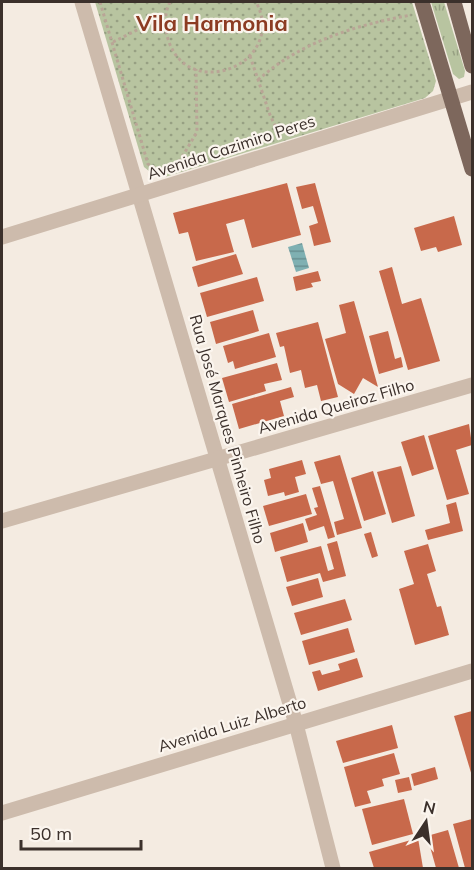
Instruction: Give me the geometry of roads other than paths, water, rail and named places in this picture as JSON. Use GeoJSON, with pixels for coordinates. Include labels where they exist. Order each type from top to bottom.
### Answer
{"type":"FeatureCollection","features":[{"type":"Feature","properties":{"kind":"main road"},"geometry":{"type":"LineString","coordinates":[[453,2],[472,66]]}},
{"type":"Feature","properties":{"kind":"main road"},"geometry":{"type":"LineString","coordinates":[[417,9],[451,97],[472,169]]}},
{"type":"Feature","properties":{"kind":"street","name":"Rua José Marques Pinheiro Filho"},"geometry":{"type":"LineString","coordinates":[[82,2],[296,724],[333,868]]}},
{"type":"Feature","properties":{"kind":"street","name":"Avenida Cazimiro Peres"},"geometry":{"type":"LineString","coordinates":[[2,237],[140,195],[171,175],[472,92]]}},
{"type":"Feature","properties":{"kind":"street","name":"Avenida Queiroz Filho"},"geometry":{"type":"LineString","coordinates":[[2,521],[472,385]]}},
{"type":"Feature","properties":{"kind":"street","name":"Avenida Luiz Alberto"},"geometry":{"type":"LineString","coordinates":[[2,813],[472,672]]}},
{"type":"Feature","properties":{"kind":"water"},"geometry":{"type":"Polygon","coordinates":[[[302,243],[309,268],[296,272],[288,247],[302,243]]]}},
{"type":"Feature","properties":{"kind":"district","name":"Vila Harmonia"},"geometry":{"type":"Point","coordinates":[212,23]}}]}
